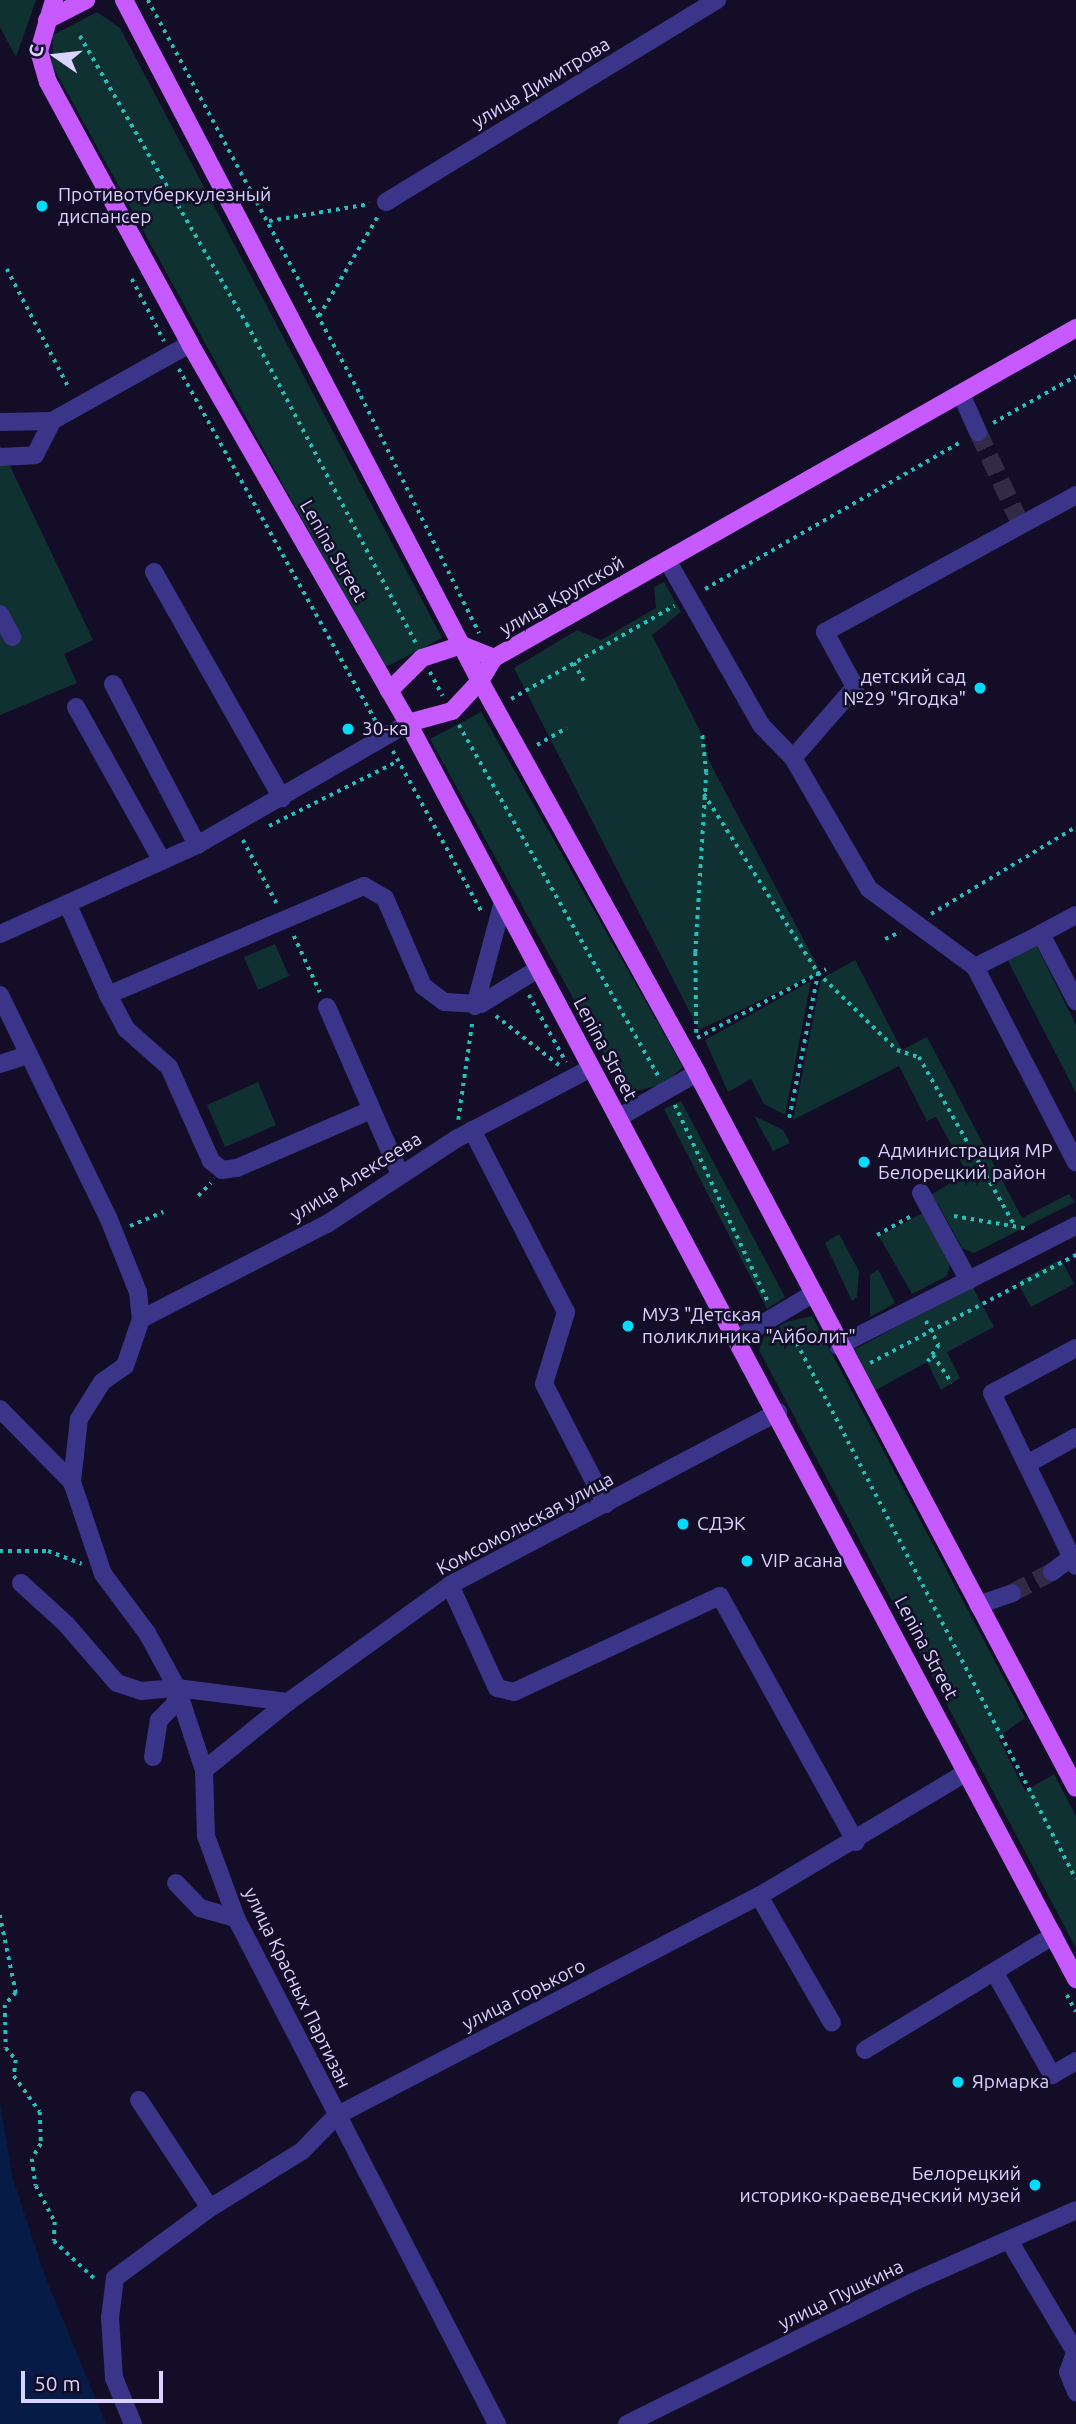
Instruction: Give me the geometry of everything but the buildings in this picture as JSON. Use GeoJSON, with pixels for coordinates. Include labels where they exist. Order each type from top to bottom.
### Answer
{"type":"FeatureCollection","features":[{"type":"Feature","properties":{"kind":"main road","name":"Lenina Street"},"geometry":{"type":"LineString","coordinates":[[54,0],[39,51],[48,82],[190,344],[408,723],[502,905],[778,1412],[1076,1979]]}},
{"type":"Feature","properties":{"kind":"main road"},"geometry":{"type":"LineString","coordinates":[[47,20],[86,0]]}},
{"type":"Feature","properties":{"kind":"main road"},"geometry":{"type":"LineString","coordinates":[[124,0],[480,681],[697,1073],[838,1346],[1076,1788]]}},
{"type":"Feature","properties":{"kind":"main road","name":"улица Крупской"},"geometry":{"type":"LineString","coordinates":[[452,711],[480,681],[494,658],[1076,328]]}},
{"type":"Feature","properties":{"kind":"main road"},"geometry":{"type":"LineString","coordinates":[[389,691],[422,658],[462,645],[494,658]]}},
{"type":"Feature","properties":{"kind":"main road"},"geometry":{"type":"LineString","coordinates":[[408,723],[452,711]]}},
{"type":"Feature","properties":{"kind":"street","name":"улица Димитрова"},"geometry":{"type":"LineString","coordinates":[[386,202],[717,0]]}},
{"type":"Feature","properties":{"kind":"street"},"geometry":{"type":"LineString","coordinates":[[0,457],[35,456],[52,421],[77,404],[190,344]]}},
{"type":"Feature","properties":{"kind":"street"},"geometry":{"type":"LineString","coordinates":[[961,394],[978,432]]}},
{"type":"Feature","properties":{"kind":"street"},"geometry":{"type":"LineString","coordinates":[[0,422],[52,421]]}},
{"type":"Feature","properties":{"kind":"street"},"geometry":{"type":"LineString","coordinates":[[793,758],[855,687],[825,632],[1076,495]]}},
{"type":"Feature","properties":{"kind":"street"},"geometry":{"type":"LineString","coordinates":[[667,560],[761,724],[793,758],[869,890],[975,967],[1076,1163]]}},
{"type":"Feature","properties":{"kind":"street"},"geometry":{"type":"LineString","coordinates":[[154,572],[282,798]]}},
{"type":"Feature","properties":{"kind":"street"},"geometry":{"type":"LineString","coordinates":[[0,614],[12,637]]}},
{"type":"Feature","properties":{"kind":"street"},"geometry":{"type":"LineString","coordinates":[[113,684],[197,845]]}},
{"type":"Feature","properties":{"kind":"street"},"geometry":{"type":"LineString","coordinates":[[76,707],[162,861]]}},
{"type":"Feature","properties":{"kind":"street"},"geometry":{"type":"LineString","coordinates":[[0,934],[197,845],[386,739],[408,723]]}},
{"type":"Feature","properties":{"kind":"street"},"geometry":{"type":"LineString","coordinates":[[108,995],[364,886],[385,898],[423,986],[444,1002],[475,1006],[538,969]]}},
{"type":"Feature","properties":{"kind":"street"},"geometry":{"type":"LineString","coordinates":[[68,905],[108,995],[126,1028],[169,1067],[211,1161],[222,1170],[237,1168],[372,1110]]}},
{"type":"Feature","properties":{"kind":"street"},"geometry":{"type":"LineString","coordinates":[[475,1006],[502,905]]}},
{"type":"Feature","properties":{"kind":"street"},"geometry":{"type":"LineString","coordinates":[[975,967],[1076,915]]}},
{"type":"Feature","properties":{"kind":"street"},"geometry":{"type":"LineString","coordinates":[[1041,934],[1076,1001]]}},
{"type":"Feature","properties":{"kind":"street"},"geometry":{"type":"LineString","coordinates":[[0,995],[115,1233],[138,1292],[141,1319],[125,1366],[102,1382],[79,1419],[72,1482]]}},
{"type":"Feature","properties":{"kind":"street"},"geometry":{"type":"LineString","coordinates":[[327,1007],[400,1174]]}},
{"type":"Feature","properties":{"kind":"street"},"geometry":{"type":"LineString","coordinates":[[0,1063],[27,1055]]}},
{"type":"Feature","properties":{"kind":"street","name":"улица Алексеева"},"geometry":{"type":"LineString","coordinates":[[141,1319],[327,1224],[464,1134],[591,1068]]}},
{"type":"Feature","properties":{"kind":"street","name":"Lenina Street"},"geometry":{"type":"LineString","coordinates":[[618,1118],[697,1073]]}},
{"type":"Feature","properties":{"kind":"street"},"geometry":{"type":"LineString","coordinates":[[464,1134],[566,1312],[544,1384],[606,1504]]}},
{"type":"Feature","properties":{"kind":"street"},"geometry":{"type":"LineString","coordinates":[[921,1193],[969,1281]]}},
{"type":"Feature","properties":{"kind":"street"},"geometry":{"type":"LineString","coordinates":[[838,1346],[1068,1230]]}},
{"type":"Feature","properties":{"kind":"street"},"geometry":{"type":"LineString","coordinates":[[738,1338],[811,1295]]}},
{"type":"Feature","properties":{"kind":"street"},"geometry":{"type":"LineString","coordinates":[[1052,1572],[1074,1559],[992,1393],[1076,1348]]}},
{"type":"Feature","properties":{"kind":"street"},"geometry":{"type":"LineString","coordinates":[[0,1409],[72,1482]]}},
{"type":"Feature","properties":{"kind":"street","name":"Комсомольская улица"},"geometry":{"type":"LineString","coordinates":[[204,1770],[288,1702],[450,1585],[778,1412]]}},
{"type":"Feature","properties":{"kind":"street"},"geometry":{"type":"LineString","coordinates":[[1027,1465],[1076,1437]]}},
{"type":"Feature","properties":{"kind":"street","name":"улица Красных Партизан"},"geometry":{"type":"LineString","coordinates":[[72,1482],[103,1574],[148,1633],[177,1688],[204,1770],[206,1836],[236,1918],[497,2424]]}},
{"type":"Feature","properties":{"kind":"street"},"geometry":{"type":"LineString","coordinates":[[21,1583],[66,1624],[117,1683],[141,1691],[177,1688],[288,1702]]}},
{"type":"Feature","properties":{"kind":"street"},"geometry":{"type":"LineString","coordinates":[[450,1585],[497,1688],[514,1692],[720,1596],[856,1842]]}},
{"type":"Feature","properties":{"kind":"street"},"geometry":{"type":"LineString","coordinates":[[978,1605],[1012,1593]]}},
{"type":"Feature","properties":{"kind":"street"},"geometry":{"type":"LineString","coordinates":[[153,1758],[159,1720],[175,1704],[177,1688]]}},
{"type":"Feature","properties":{"kind":"street","name":"улица Горького"},"geometry":{"type":"LineString","coordinates":[[115,2278],[210,2207],[302,2151],[336,2116],[759,1896],[856,1842],[967,1772]]}},
{"type":"Feature","properties":{"kind":"street"},"geometry":{"type":"LineString","coordinates":[[176,1883],[200,1908],[236,1918]]}},
{"type":"Feature","properties":{"kind":"street"},"geometry":{"type":"LineString","coordinates":[[759,1896],[832,2023]]}},
{"type":"Feature","properties":{"kind":"street"},"geometry":{"type":"LineString","coordinates":[[865,2050],[1054,1935]]}},
{"type":"Feature","properties":{"kind":"street"},"geometry":{"type":"LineString","coordinates":[[995,1973],[1052,2075],[1076,2061]]}},
{"type":"Feature","properties":{"kind":"street"},"geometry":{"type":"LineString","coordinates":[[139,2100],[210,2207]]}},
{"type":"Feature","properties":{"kind":"street","name":"улица Пушкина"},"geometry":{"type":"LineString","coordinates":[[627,2424],[913,2282],[1010,2242],[1076,2210]]}},
{"type":"Feature","properties":{"kind":"street"},"geometry":{"type":"LineString","coordinates":[[1010,2242],[1075,2353],[1068,2372],[1076,2392]]}},
{"type":"Feature","properties":{"kind":"street"},"geometry":{"type":"LineString","coordinates":[[115,2278],[110,2318],[114,2378],[133,2424]]}},
{"type":"Feature","properties":{"kind":"path"},"geometry":{"type":"LineString","coordinates":[[148,0],[319,316],[494,658]]}},
{"type":"Feature","properties":{"kind":"path"},"geometry":{"type":"LineString","coordinates":[[80,36],[247,324],[422,658],[667,1090],[778,1314],[1076,1879]]}},
{"type":"Feature","properties":{"kind":"path"},"geometry":{"type":"LineString","coordinates":[[269,222],[386,202]]}},
{"type":"Feature","properties":{"kind":"path"},"geometry":{"type":"LineString","coordinates":[[319,316],[386,202]]}},
{"type":"Feature","properties":{"kind":"path"},"geometry":{"type":"LineString","coordinates":[[126,267],[170,354],[486,919]]}},
{"type":"Feature","properties":{"kind":"path"},"geometry":{"type":"LineString","coordinates":[[7,269],[77,404]]}},
{"type":"Feature","properties":{"kind":"path"},"geometry":{"type":"LineString","coordinates":[[511,699],[1076,376]]}},
{"type":"Feature","properties":{"kind":"path"},"geometry":{"type":"LineString","coordinates":[[574,663],[585,683]]}},
{"type":"Feature","properties":{"kind":"path"},"geometry":{"type":"LineString","coordinates":[[537,745],[567,727]]}},
{"type":"Feature","properties":{"kind":"path"},"geometry":{"type":"LineString","coordinates":[[702,735],[704,794],[695,953],[699,1010],[695,1039],[826,969]]}},
{"type":"Feature","properties":{"kind":"path"},"geometry":{"type":"LineString","coordinates":[[267,827],[398,761]]}},
{"type":"Feature","properties":{"kind":"path"},"geometry":{"type":"LineString","coordinates":[[704,794],[818,973],[897,1050],[919,1057],[1015,1226]]}},
{"type":"Feature","properties":{"kind":"path"},"geometry":{"type":"LineString","coordinates":[[918,923],[1076,827]]}},
{"type":"Feature","properties":{"kind":"path"},"geometry":{"type":"LineString","coordinates":[[243,839],[255,833]]}},
{"type":"Feature","properties":{"kind":"path"},"geometry":{"type":"LineString","coordinates":[[789,1118],[818,973]]}},
{"type":"Feature","properties":{"kind":"path"},"geometry":{"type":"LineString","coordinates":[[527,992],[574,1077]]}},
{"type":"Feature","properties":{"kind":"path"},"geometry":{"type":"LineString","coordinates":[[464,1134],[475,1006]]}},
{"type":"Feature","properties":{"kind":"path"},"geometry":{"type":"LineString","coordinates":[[877,1234],[922,1210],[1015,1226],[1068,1230]]}},
{"type":"Feature","properties":{"kind":"path"},"geometry":{"type":"LineString","coordinates":[[115,1233],[163,1212]]}},
{"type":"Feature","properties":{"kind":"path"},"geometry":{"type":"LineString","coordinates":[[864,1366],[1076,1255]]}},
{"type":"Feature","properties":{"kind":"path"},"geometry":{"type":"LineString","coordinates":[[922,1313],[939,1345],[928,1362]]}},
{"type":"Feature","properties":{"kind":"path"},"geometry":{"type":"LineString","coordinates":[[933,1355],[951,1383]]}},
{"type":"Feature","properties":{"kind":"path"},"geometry":{"type":"LineString","coordinates":[[0,1551],[48,1551],[103,1574]]}},
{"type":"Feature","properties":{"kind":"path"},"geometry":{"type":"LineString","coordinates":[[0,1915],[16,1993],[5,2005],[6,2048],[16,2060],[14,2076],[40,2112],[41,2144],[32,2159],[36,2186],[55,2222],[54,2241],[94,2282],[115,2278]]}},
{"type":"Feature","properties":{"kind":"green space"},"geometry":{"type":"Polygon","coordinates":[[[0,0],[36,0],[16,57],[0,27],[0,0]]]}},
{"type":"Feature","properties":{"kind":"green space"},"geometry":{"type":"Polygon","coordinates":[[[97,12],[120,28],[442,638],[384,668],[52,65],[53,35],[97,12]]]}},
{"type":"Feature","properties":{"kind":"green space"},"geometry":{"type":"Polygon","coordinates":[[[0,445],[93,640],[64,654],[77,683],[0,715],[0,445]]]}},
{"type":"Feature","properties":{"kind":"green space"},"geometry":{"type":"Polygon","coordinates":[[[664,582],[681,612],[652,635],[702,735],[709,761],[818,967],[818,973],[699,1030],[514,668],[577,630],[601,640],[656,608],[654,587],[664,582]]]}},
{"type":"Feature","properties":{"kind":"green space"},"geometry":{"type":"Polygon","coordinates":[[[481,712],[683,1067],[663,1084],[626,1094],[430,739],[481,712]]]}},
{"type":"Feature","properties":{"kind":"green space"},"geometry":{"type":"Polygon","coordinates":[[[1035,943],[1076,1025],[1076,1093],[1007,959],[1035,943]]]}},
{"type":"Feature","properties":{"kind":"green space"},"geometry":{"type":"Polygon","coordinates":[[[275,944],[289,976],[258,990],[244,957],[275,944]]]}},
{"type":"Feature","properties":{"kind":"green space"},"geometry":{"type":"Polygon","coordinates":[[[855,960],[902,1050],[927,1037],[1022,1218],[1069,1194],[1075,1202],[974,1253],[962,1248],[938,1204],[921,1201],[967,1173],[936,1117],[927,1121],[899,1066],[793,1120],[821,979],[855,960]]]}},
{"type":"Feature","properties":{"kind":"green space"},"geometry":{"type":"Polygon","coordinates":[[[811,981],[785,1115],[764,1104],[751,1079],[728,1092],[705,1040],[811,981]]]}},
{"type":"Feature","properties":{"kind":"green space"},"geometry":{"type":"Polygon","coordinates":[[[258,1082],[276,1125],[225,1147],[207,1105],[258,1082]]]}},
{"type":"Feature","properties":{"kind":"green space"},"geometry":{"type":"Polygon","coordinates":[[[681,1101],[785,1297],[767,1309],[664,1109],[681,1101]]]}},
{"type":"Feature","properties":{"kind":"green space"},"geometry":{"type":"Polygon","coordinates":[[[754,1116],[783,1130],[790,1143],[773,1151],[754,1116]]]}},
{"type":"Feature","properties":{"kind":"green space"},"geometry":{"type":"Polygon","coordinates":[[[923,1213],[950,1264],[947,1276],[912,1294],[879,1236],[923,1213]]]}},
{"type":"Feature","properties":{"kind":"green space"},"geometry":{"type":"Polygon","coordinates":[[[839,1234],[859,1271],[857,1297],[852,1301],[825,1243],[839,1234]]]}},
{"type":"Feature","properties":{"kind":"green space"},"geometry":{"type":"Polygon","coordinates":[[[1061,1259],[1074,1284],[1031,1307],[1017,1282],[1061,1259]]]}},
{"type":"Feature","properties":{"kind":"green space"},"geometry":{"type":"Polygon","coordinates":[[[878,1269],[895,1303],[870,1317],[870,1275],[878,1269]]]}},
{"type":"Feature","properties":{"kind":"green space"},"geometry":{"type":"Polygon","coordinates":[[[972,1286],[994,1327],[947,1352],[960,1378],[941,1390],[927,1362],[872,1392],[852,1351],[972,1286]]]}},
{"type":"Feature","properties":{"kind":"green space"},"geometry":{"type":"Polygon","coordinates":[[[812,1316],[1025,1718],[998,1737],[1025,1791],[1054,1774],[1076,1816],[1076,1948],[759,1350],[765,1334],[786,1322],[812,1316]]]}},
{"type":"Feature","properties":{"kind":"water"},"geometry":{"type":"Polygon","coordinates":[[[0,2104],[13,2179],[46,2279],[106,2424],[0,2424],[0,2104]]]}},
{"type":"Feature","properties":{"kind":"tunnel"},"geometry":{"type":"LineString","coordinates":[[978,432],[1021,525]]}},
{"type":"Feature","properties":{"kind":"tunnel"},"geometry":{"type":"LineString","coordinates":[[1012,1593],[1052,1572]]}},
{"type":"Feature","properties":{"kind":"place","name":"Противотуберкулезный диспансер"},"geometry":{"type":"Point","coordinates":[42,206]}},
{"type":"Feature","properties":{"kind":"place","name":"детский сад №29 \"Ягодка\""},"geometry":{"type":"Point","coordinates":[980,688]}},
{"type":"Feature","properties":{"kind":"place","name":"30-ка"},"geometry":{"type":"Point","coordinates":[348,729]}},
{"type":"Feature","properties":{"kind":"place","name":"Администрация МР Белорецкий район"},"geometry":{"type":"Point","coordinates":[864,1162]}},
{"type":"Feature","properties":{"kind":"place","name":"МУЗ \"Детская поликлиника \"Айболит\""},"geometry":{"type":"Point","coordinates":[628,1326]}},
{"type":"Feature","properties":{"kind":"place","name":"СДЭК"},"geometry":{"type":"Point","coordinates":[683,1524]}},
{"type":"Feature","properties":{"kind":"place","name":"VIP асана"},"geometry":{"type":"Point","coordinates":[747,1561]}},
{"type":"Feature","properties":{"kind":"place","name":"Ярмарка"},"geometry":{"type":"Point","coordinates":[958,2082]}},
{"type":"Feature","properties":{"kind":"place","name":"Белорецкий историко-краеведческий музей"},"geometry":{"type":"Point","coordinates":[1035,2185]}}]}
